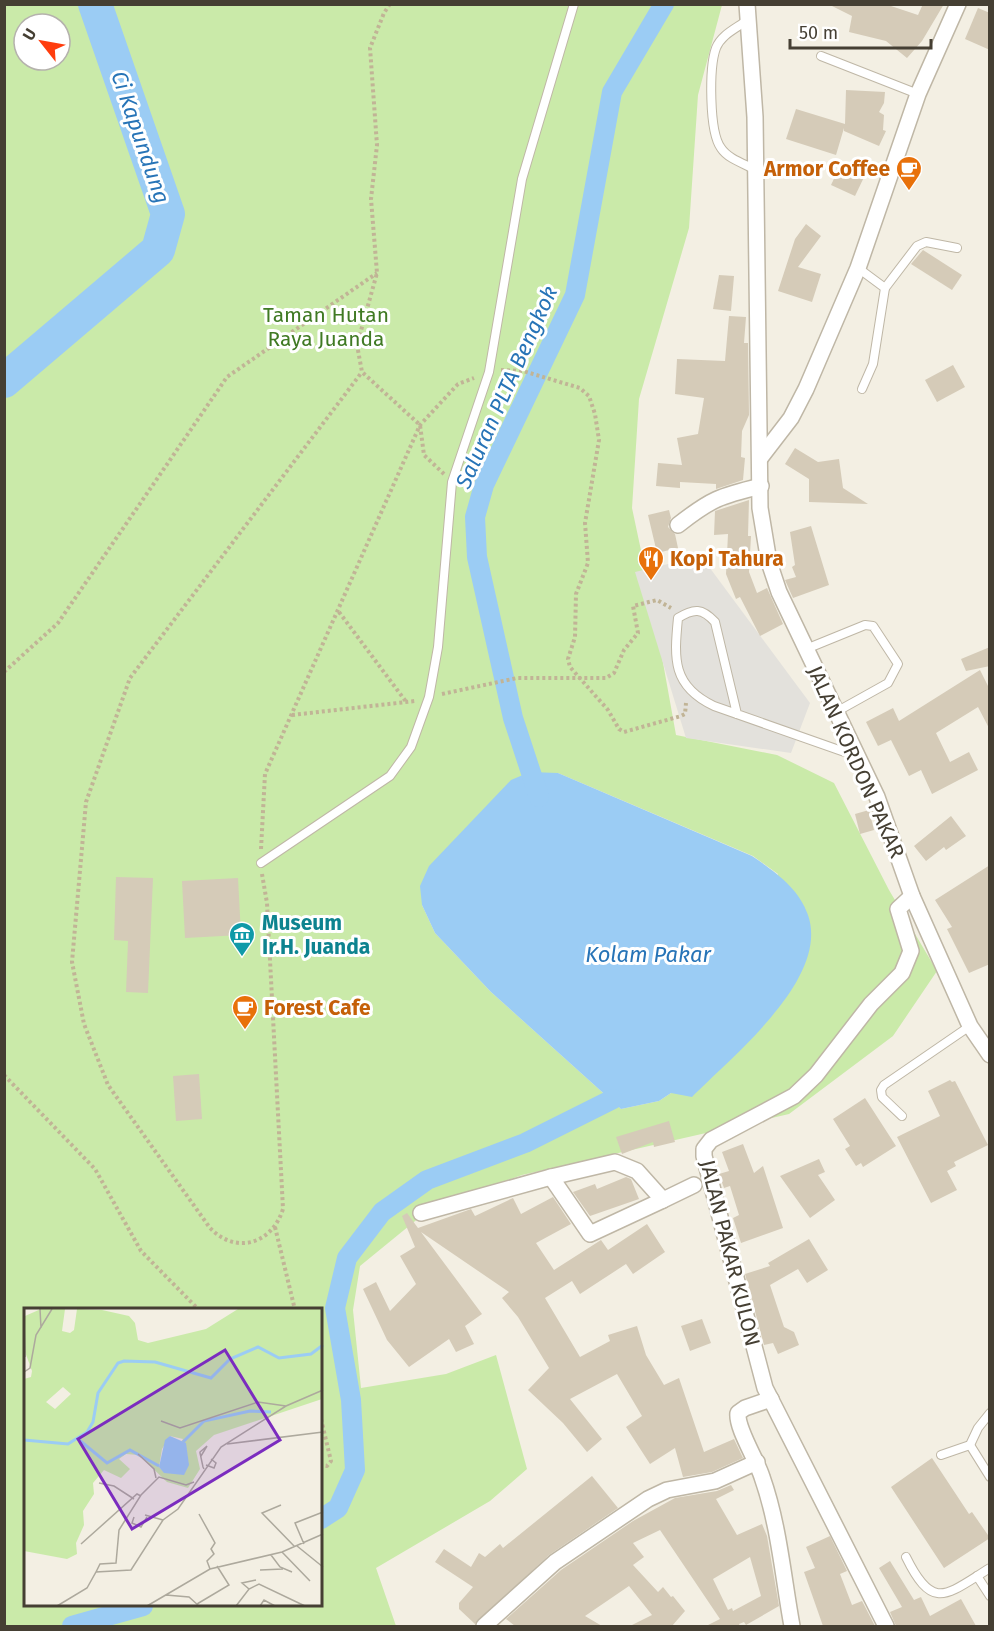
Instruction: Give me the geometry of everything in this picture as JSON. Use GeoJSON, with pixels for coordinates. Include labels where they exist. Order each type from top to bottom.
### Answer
{"type":"FeatureCollection","features":[{"type":"Feature","properties":{"kind":"street","name":"JALAN KORDON PAKAR"},"geometry":{"type":"LineString","coordinates":[[747,4],[755,117],[760,508],[770,562],[779,591],[877,797],[912,896],[970,1026],[990,1055]]}},
{"type":"Feature","properties":{"kind":"street"},"geometry":{"type":"LineString","coordinates":[[761,458],[791,418],[807,389],[858,268],[918,94],[958,4]]}},
{"type":"Feature","properties":{"kind":"street"},"geometry":{"type":"LineString","coordinates":[[678,525],[714,499],[761,486]]}},
{"type":"Feature","properties":{"kind":"street","name":"JALAN PAKAR KULON"},"geometry":{"type":"LineString","coordinates":[[768,1394],[722,1228],[704,1149],[711,1140],[794,1096],[816,1075],[871,1004],[902,973],[911,951],[898,909],[912,896]]}},
{"type":"Feature","properties":{"kind":"street"},"geometry":{"type":"LineString","coordinates":[[421,1213],[615,1162],[637,1171],[663,1200]]}},
{"type":"Feature","properties":{"kind":"street"},"geometry":{"type":"LineString","coordinates":[[551,1177],[590,1234],[694,1185]]}},
{"type":"Feature","properties":{"kind":"street"},"geometry":{"type":"LineString","coordinates":[[792,1626],[771,1503],[757,1462],[737,1420],[738,1413],[768,1394],[886,1626]]}},
{"type":"Feature","properties":{"kind":"street"},"geometry":{"type":"LineString","coordinates":[[484,1626],[555,1562],[648,1499],[667,1490],[715,1481],[757,1462]]}},
{"type":"Feature","properties":{"kind":"lane"},"geometry":{"type":"LineString","coordinates":[[261,863],[390,776],[411,747],[429,697],[438,647],[452,482],[489,372],[522,179],[574,4]]}},
{"type":"Feature","properties":{"kind":"lane"},"geometry":{"type":"LineString","coordinates":[[747,21],[723,37],[716,48],[712,64],[714,129],[720,148],[756,170]]}},
{"type":"Feature","properties":{"kind":"lane"},"geometry":{"type":"LineString","coordinates":[[821,56],[918,94]]}},
{"type":"Feature","properties":{"kind":"lane"},"geometry":{"type":"LineString","coordinates":[[862,389],[873,364],[885,288],[917,246],[926,242],[957,248]]}},
{"type":"Feature","properties":{"kind":"lane"},"geometry":{"type":"LineString","coordinates":[[858,268],[885,288]]}},
{"type":"Feature","properties":{"kind":"lane"},"geometry":{"type":"LineString","coordinates":[[737,714],[715,622],[706,612],[694,609],[678,618],[674,656],[687,687],[700,700],[737,714],[857,757]]}},
{"type":"Feature","properties":{"kind":"lane"},"geometry":{"type":"LineString","coordinates":[[806,649],[865,625],[873,626],[898,664],[888,683],[836,712]]}},
{"type":"Feature","properties":{"kind":"lane"},"geometry":{"type":"LineString","coordinates":[[902,1116],[882,1097],[881,1090],[884,1085],[970,1026]]}},
{"type":"Feature","properties":{"kind":"lane"},"geometry":{"type":"LineString","coordinates":[[941,1455],[970,1445],[978,1428],[990,1413]]}},
{"type":"Feature","properties":{"kind":"lane"},"geometry":{"type":"LineString","coordinates":[[970,1445],[990,1477]]}},
{"type":"Feature","properties":{"kind":"lane"},"geometry":{"type":"LineString","coordinates":[[906,1557],[923,1588],[932,1593],[944,1593],[990,1568]]}},
{"type":"Feature","properties":{"kind":"lane"},"geometry":{"type":"LineString","coordinates":[[977,1576],[990,1596]]}},
{"type":"Feature","properties":{"kind":"path"},"geometry":{"type":"LineString","coordinates":[[390,4],[370,48],[378,145],[370,199],[377,273],[357,345],[362,372],[420,425],[424,455],[452,482]]}},
{"type":"Feature","properties":{"kind":"path"},"geometry":{"type":"LineString","coordinates":[[4,672],[58,623],[227,377],[377,273]]}},
{"type":"Feature","properties":{"kind":"path"},"geometry":{"type":"LineString","coordinates":[[362,372],[130,678],[86,802],[72,962],[84,1024],[108,1085],[216,1234],[229,1242],[246,1244],[262,1239],[276,1227],[283,1209],[267,903],[261,863],[265,774],[339,612],[420,425],[458,384],[489,372],[510,369],[579,388],[589,396],[599,440],[585,523],[588,563],[576,594],[575,637],[568,659],[575,676],[598,698],[619,729],[624,732],[685,714],[687,687]]}},
{"type":"Feature","properties":{"kind":"path"},"geometry":{"type":"LineString","coordinates":[[482,684],[517,678],[575,676],[606,678],[614,673],[624,650],[638,633],[633,611],[637,603],[657,600],[669,604],[678,618]]}},
{"type":"Feature","properties":{"kind":"path"},"geometry":{"type":"LineString","coordinates":[[292,715],[408,703],[339,612]]}},
{"type":"Feature","properties":{"kind":"path"},"geometry":{"type":"LineString","coordinates":[[4,1075],[95,1169],[141,1251],[197,1308]]}},
{"type":"Feature","properties":{"kind":"path"},"geometry":{"type":"LineString","coordinates":[[276,1227],[295,1308]]}},
{"type":"Feature","properties":{"kind":"path"},"geometry":{"type":"LineString","coordinates":[[322,1423],[331,1461],[327,1466],[322,1465]]}},
{"type":"Feature","properties":{"kind":"green space","name":"Taman Hutan Raya Juanda"},"geometry":{"type":"Polygon","coordinates":[[[5,5],[722,5],[698,95],[689,228],[639,399],[632,508],[676,735],[777,755],[834,783],[889,890],[937,971],[893,1036],[789,1114],[522,1175],[431,1208],[360,1266],[353,1310],[361,1388],[446,1374],[496,1355],[527,1469],[490,1501],[376,1568],[396,1626],[5,1626],[5,5]],[[558,773],[422,905],[435,933],[491,992],[621,1109],[659,1101],[671,1093],[778,874],[753,856],[558,773]]]}},
{"type":"Feature","properties":{"kind":"shaded area"},"geometry":{"type":"Polygon","coordinates":[[[701,556],[810,703],[791,753],[686,738],[635,572],[701,556]]]}},
{"type":"Feature","properties":{"kind":"water","name":"Kolam Pakar"},"geometry":{"type":"Polygon","coordinates":[[[530,772],[558,773],[752,856],[785,881],[804,905],[808,915],[811,940],[805,965],[792,990],[752,1038],[692,1097],[671,1093],[659,1101],[621,1109],[491,992],[435,933],[422,905],[420,886],[429,866],[511,780],[530,772]]]}},
{"type":"Feature","properties":{"kind":"building"},"geometry":{"type":"Polygon","coordinates":[[[828,4],[885,4],[918,15],[923,4],[944,4],[922,41],[907,58],[886,41],[849,32],[852,16],[828,4]]]}},
{"type":"Feature","properties":{"kind":"building"},"geometry":{"type":"Polygon","coordinates":[[[978,8],[990,13],[990,50],[965,39],[978,8]]]}},
{"type":"Feature","properties":{"kind":"building"},"geometry":{"type":"Polygon","coordinates":[[[846,90],[885,92],[884,103],[879,112],[884,115],[883,130],[886,131],[879,146],[844,131],[844,128],[836,155],[786,139],[796,109],[845,124],[846,90]]]}},
{"type":"Feature","properties":{"kind":"building"},"geometry":{"type":"Polygon","coordinates":[[[842,162],[866,173],[855,196],[831,185],[842,162]]]}},
{"type":"Feature","properties":{"kind":"building"},"geometry":{"type":"Polygon","coordinates":[[[806,224],[821,236],[798,267],[821,274],[812,302],[778,291],[795,239],[806,224]]]}},
{"type":"Feature","properties":{"kind":"building"},"geometry":{"type":"Polygon","coordinates":[[[923,250],[962,275],[952,290],[911,264],[923,250]]]}},
{"type":"Feature","properties":{"kind":"building"},"geometry":{"type":"Polygon","coordinates":[[[719,275],[734,276],[731,311],[713,309],[719,275]]]}},
{"type":"Feature","properties":{"kind":"building"},"geometry":{"type":"Polygon","coordinates":[[[729,316],[746,317],[744,343],[748,343],[749,415],[742,431],[741,457],[745,458],[743,480],[716,489],[716,484],[680,482],[680,488],[656,486],[658,463],[682,465],[677,438],[698,434],[704,398],[675,394],[677,359],[725,361],[729,316]]]}},
{"type":"Feature","properties":{"kind":"building"},"geometry":{"type":"Polygon","coordinates":[[[953,365],[965,387],[937,402],[925,380],[953,365]]]}},
{"type":"Feature","properties":{"kind":"building"},"geometry":{"type":"Polygon","coordinates":[[[795,448],[818,462],[839,459],[843,488],[868,504],[809,502],[809,479],[785,464],[795,448]]]}},
{"type":"Feature","properties":{"kind":"building"},"geometry":{"type":"Polygon","coordinates":[[[749,500],[748,536],[751,536],[749,572],[757,593],[767,588],[783,624],[760,636],[740,597],[736,599],[726,574],[728,534],[714,535],[715,511],[749,500]]]}},
{"type":"Feature","properties":{"kind":"building"},"geometry":{"type":"Polygon","coordinates":[[[669,510],[671,518],[668,527],[675,534],[678,548],[657,553],[648,515],[669,510]]]}},
{"type":"Feature","properties":{"kind":"building"},"geometry":{"type":"Polygon","coordinates":[[[811,526],[829,585],[793,598],[785,580],[796,577],[792,567],[795,565],[790,532],[811,526]]]}},
{"type":"Feature","properties":{"kind":"building"},"geometry":{"type":"Polygon","coordinates":[[[990,647],[990,666],[966,671],[961,659],[990,647]]]}},
{"type":"Feature","properties":{"kind":"building"},"geometry":{"type":"Polygon","coordinates":[[[980,670],[990,690],[990,730],[978,707],[936,733],[950,762],[969,752],[978,770],[932,794],[921,770],[909,776],[891,740],[878,746],[866,722],[893,708],[899,721],[980,670]]]}},
{"type":"Feature","properties":{"kind":"building"},"geometry":{"type":"Polygon","coordinates":[[[869,810],[874,830],[860,834],[855,814],[869,810]]]}},
{"type":"Feature","properties":{"kind":"building"},"geometry":{"type":"Polygon","coordinates":[[[951,816],[966,836],[946,850],[944,847],[926,861],[914,846],[951,816]]]}},
{"type":"Feature","properties":{"kind":"building"},"geometry":{"type":"Polygon","coordinates":[[[990,865],[990,964],[969,973],[947,929],[952,927],[935,900],[990,865]]]}},
{"type":"Feature","properties":{"kind":"building"},"geometry":{"type":"Polygon","coordinates":[[[116,877],[153,878],[148,993],[126,992],[128,941],[114,940],[116,877]]]}},
{"type":"Feature","properties":{"kind":"building"},"geometry":{"type":"Polygon","coordinates":[[[238,878],[241,935],[185,938],[182,881],[238,878]]]}},
{"type":"Feature","properties":{"kind":"building"},"geometry":{"type":"Polygon","coordinates":[[[199,1074],[202,1119],[176,1121],[173,1076],[199,1074]]]}},
{"type":"Feature","properties":{"kind":"building"},"geometry":{"type":"Polygon","coordinates":[[[950,1080],[955,1081],[988,1145],[954,1162],[956,1166],[947,1171],[957,1190],[931,1203],[897,1137],[940,1116],[928,1091],[950,1080]]]}},
{"type":"Feature","properties":{"kind":"building"},"geometry":{"type":"Polygon","coordinates":[[[865,1098],[896,1146],[863,1167],[861,1163],[856,1166],[845,1149],[850,1146],[833,1119],[865,1098]]]}},
{"type":"Feature","properties":{"kind":"building"},"geometry":{"type":"Polygon","coordinates":[[[669,1121],[675,1142],[654,1147],[653,1142],[622,1154],[616,1137],[669,1121]]]}},
{"type":"Feature","properties":{"kind":"building"},"geometry":{"type":"Polygon","coordinates":[[[743,1144],[754,1173],[763,1166],[783,1228],[741,1243],[733,1218],[739,1215],[730,1186],[724,1188],[719,1174],[729,1171],[722,1152],[743,1144]]]}},
{"type":"Feature","properties":{"kind":"building"},"geometry":{"type":"Polygon","coordinates":[[[819,1159],[825,1172],[818,1175],[835,1200],[810,1218],[780,1176],[819,1159]]]}},
{"type":"Feature","properties":{"kind":"building"},"geometry":{"type":"Polygon","coordinates":[[[626,1177],[631,1179],[639,1199],[590,1216],[573,1192],[595,1184],[597,1189],[626,1177]]]}},
{"type":"Feature","properties":{"kind":"building"},"geometry":{"type":"Polygon","coordinates":[[[553,1197],[571,1224],[536,1243],[554,1270],[601,1240],[608,1250],[647,1224],[665,1252],[633,1274],[626,1264],[580,1294],[572,1281],[545,1298],[580,1357],[610,1341],[608,1335],[637,1326],[646,1355],[664,1385],[679,1378],[704,1452],[734,1439],[743,1458],[712,1472],[683,1477],[675,1448],[650,1464],[626,1427],[642,1416],[617,1374],[570,1399],[602,1439],[587,1452],[563,1423],[528,1390],[549,1368],[518,1317],[502,1298],[509,1292],[421,1232],[482,1314],[465,1326],[474,1344],[456,1352],[449,1339],[409,1367],[387,1340],[363,1289],[376,1282],[390,1311],[416,1284],[400,1256],[415,1247],[402,1216],[407,1213],[418,1228],[471,1209],[475,1216],[513,1198],[521,1214],[553,1197]]]}},
{"type":"Feature","properties":{"kind":"building"},"geometry":{"type":"Polygon","coordinates":[[[809,1239],[828,1270],[807,1283],[798,1269],[770,1285],[784,1327],[794,1332],[799,1345],[778,1354],[773,1343],[764,1345],[745,1274],[770,1266],[768,1263],[809,1239]]]}},
{"type":"Feature","properties":{"kind":"building"},"geometry":{"type":"Polygon","coordinates":[[[702,1319],[711,1343],[690,1351],[681,1326],[702,1319]]]}},
{"type":"Feature","properties":{"kind":"building"},"geometry":{"type":"Polygon","coordinates":[[[932,1458],[969,1514],[972,1512],[990,1538],[944,1568],[891,1487],[932,1458]]]}},
{"type":"Feature","properties":{"kind":"building"},"geometry":{"type":"Polygon","coordinates":[[[592,1476],[618,1508],[549,1555],[475,1624],[459,1609],[459,1603],[473,1587],[435,1562],[444,1549],[471,1567],[479,1553],[485,1557],[500,1544],[503,1548],[592,1476]]]}},
{"type":"Feature","properties":{"kind":"building"},"geometry":{"type":"Polygon","coordinates":[[[731,1485],[734,1490],[716,1499],[737,1535],[762,1524],[767,1536],[779,1606],[746,1625],[744,1622],[739,1624],[740,1626],[706,1626],[720,1619],[660,1530],[633,1543],[644,1557],[633,1565],[658,1592],[663,1587],[685,1611],[672,1626],[630,1626],[652,1615],[629,1586],[585,1616],[602,1626],[515,1626],[506,1619],[561,1570],[633,1521],[675,1498],[717,1491],[731,1485]],[[750,1557],[713,1579],[728,1610],[732,1608],[733,1611],[761,1596],[750,1557]]]}},
{"type":"Feature","properties":{"kind":"building"},"geometry":{"type":"Polygon","coordinates":[[[830,1536],[847,1571],[840,1574],[852,1605],[862,1601],[875,1626],[823,1626],[804,1572],[815,1568],[806,1547],[830,1536]]]}},
{"type":"Feature","properties":{"kind":"building"},"geometry":{"type":"Polygon","coordinates":[[[890,1561],[914,1600],[921,1597],[930,1616],[961,1599],[976,1626],[896,1626],[890,1612],[902,1607],[879,1568],[890,1561]]]}},
{"type":"Feature","properties":{"kind":"waterway","name":"Ci Kapundung"},"geometry":{"type":"LineString","coordinates":[[4,381],[158,250],[168,214],[95,4]]}},
{"type":"Feature","properties":{"kind":"waterway","name":"Saluran PLTA Bengkok"},"geometry":{"type":"LineString","coordinates":[[539,797],[513,718],[477,557],[475,517],[484,485],[575,295],[612,92],[664,4]]}},
{"type":"Feature","properties":{"kind":"waterway"},"geometry":{"type":"LineString","coordinates":[[322,1518],[338,1508],[355,1470],[351,1400],[335,1308],[347,1258],[382,1212],[427,1180],[525,1143],[613,1099]]}},
{"type":"Feature","properties":{"kind":"waterway"},"geometry":{"type":"LineString","coordinates":[[72,1626],[139,1607]]}},
{"type":"Feature","properties":{"kind":"place","name":"Armor Coffee"},"geometry":{"type":"Point","coordinates":[909,192]}},
{"type":"Feature","properties":{"kind":"place","name":"Kopi Tahura"},"geometry":{"type":"Point","coordinates":[651,582]}},
{"type":"Feature","properties":{"kind":"place","name":"Museum Ir.H. Juanda"},"geometry":{"type":"Point","coordinates":[242,958]}},
{"type":"Feature","properties":{"kind":"place","name":"Forest Cafe"},"geometry":{"type":"Point","coordinates":[245,1031]}}]}
